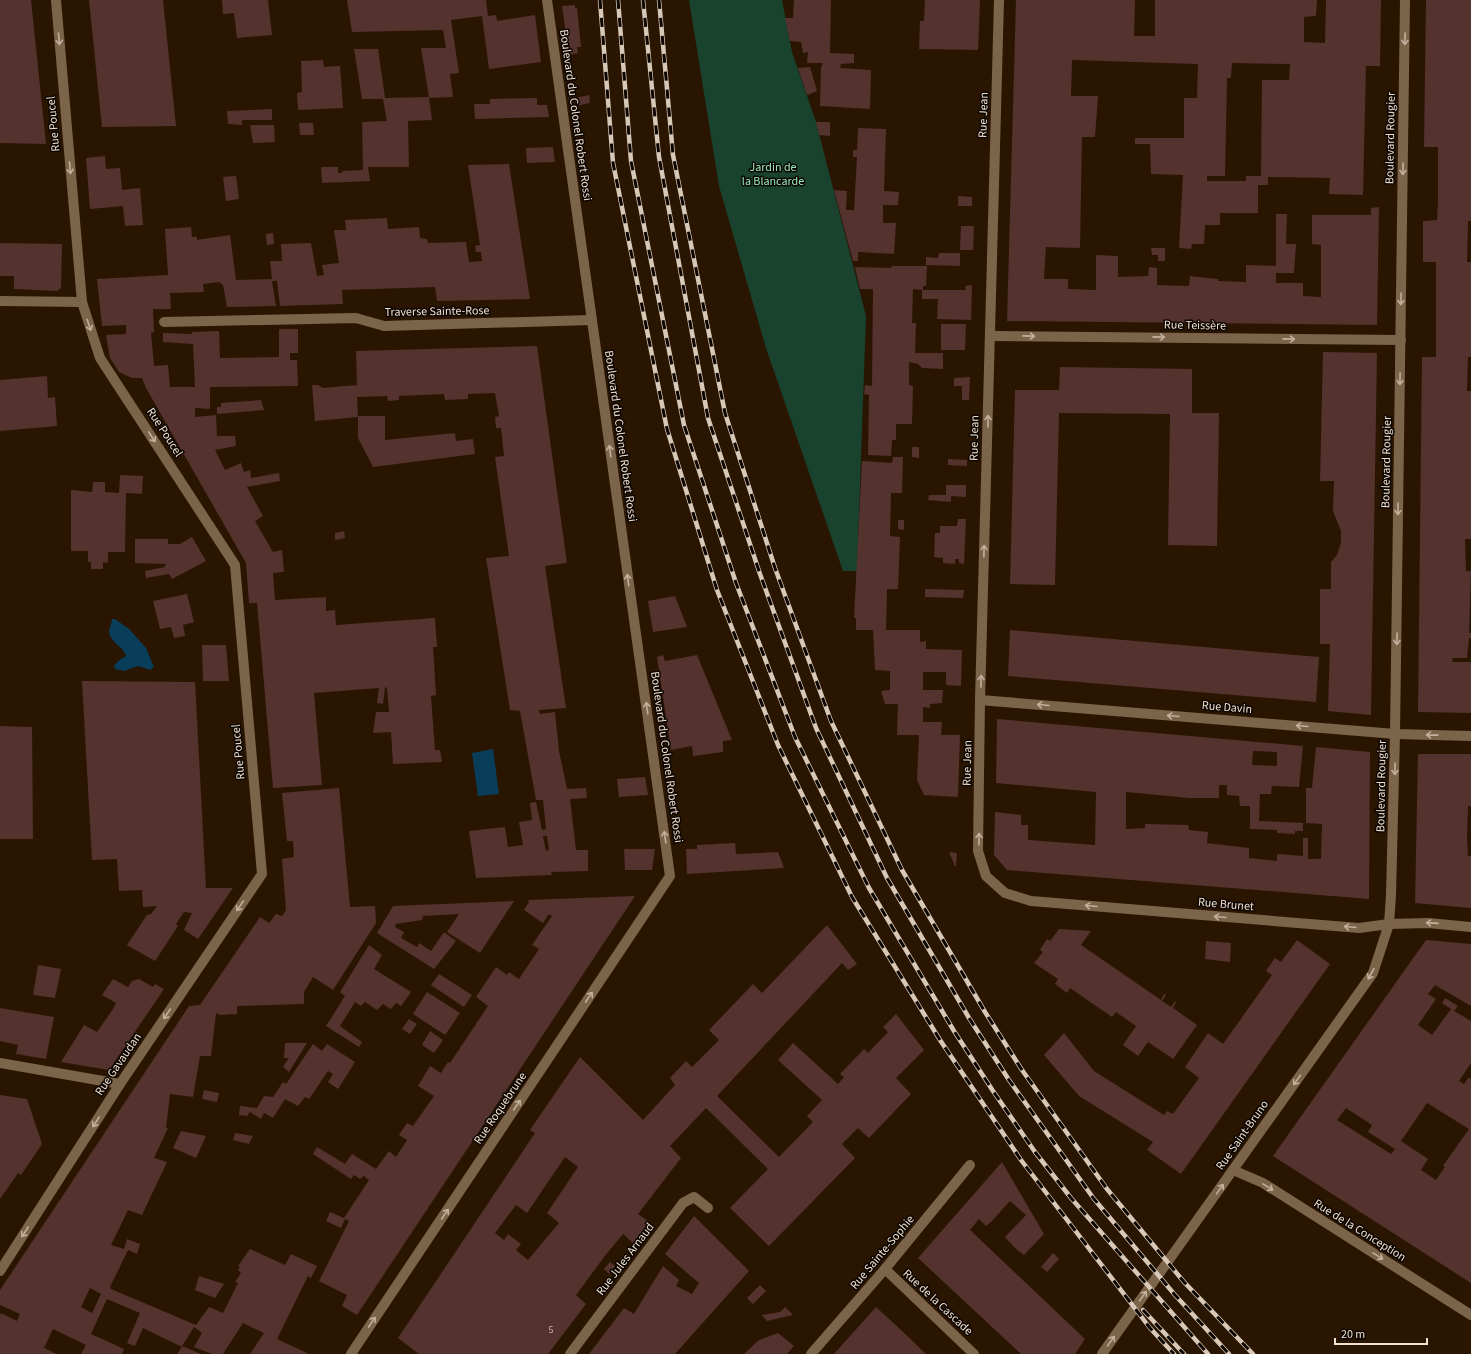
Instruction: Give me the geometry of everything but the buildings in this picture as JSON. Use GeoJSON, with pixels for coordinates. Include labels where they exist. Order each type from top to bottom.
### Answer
{"type":"FeatureCollection","features":[{"type":"Feature","properties":{"kind":"street","name":"Rue Poucel"},"geometry":{"type":"LineString","coordinates":[[56,0],[82,302],[100,358],[235,565],[262,874]]}},
{"type":"Feature","properties":{"kind":"street","name":"Boulevard du Colonel Robert Rossi"},"geometry":{"type":"LineString","coordinates":[[547,0],[670,876]]}},
{"type":"Feature","properties":{"kind":"street","name":"Rue Jean"},"geometry":{"type":"LineString","coordinates":[[986,876],[978,851],[980,700],[999,0]]}},
{"type":"Feature","properties":{"kind":"street","name":"Boulevard Rougier"},"geometry":{"type":"LineString","coordinates":[[1389,924],[1396,734],[1405,0]]}},
{"type":"Feature","properties":{"kind":"street"},"geometry":{"type":"LineString","coordinates":[[0,301],[82,302]]}},
{"type":"Feature","properties":{"kind":"street","name":"Traverse Sainte-Rose"},"geometry":{"type":"LineString","coordinates":[[164,322],[356,318],[384,326],[591,320]]}},
{"type":"Feature","properties":{"kind":"street","name":"Rue Teissère"},"geometry":{"type":"LineString","coordinates":[[990,336],[1401,340]]}},
{"type":"Feature","properties":{"kind":"street","name":"Rue Davin"},"geometry":{"type":"LineString","coordinates":[[980,700],[1396,734],[1471,736]]}},
{"type":"Feature","properties":{"kind":"street","name":"Rue Gavaudan"},"geometry":{"type":"LineString","coordinates":[[0,1271],[120,1084],[262,874]]}},
{"type":"Feature","properties":{"kind":"street","name":"Rue Roquebrune"},"geometry":{"type":"LineString","coordinates":[[350,1354],[670,876]]}},
{"type":"Feature","properties":{"kind":"street","name":"Rue Brunet"},"geometry":{"type":"LineString","coordinates":[[986,876],[1005,893],[1031,902],[1359,928],[1389,924],[1428,923],[1471,927]]}},
{"type":"Feature","properties":{"kind":"street","name":"Rue Saint-Bruno"},"geometry":{"type":"LineString","coordinates":[[1102,1354],[1373,973],[1389,924]]}},
{"type":"Feature","properties":{"kind":"street"},"geometry":{"type":"LineString","coordinates":[[0,1063],[120,1084]]}},
{"type":"Feature","properties":{"kind":"street","name":"Rue Sainte-Sophie"},"geometry":{"type":"LineString","coordinates":[[811,1354],[885,1269],[970,1166]]}},
{"type":"Feature","properties":{"kind":"street","name":"Rue de la Conception"},"geometry":{"type":"LineString","coordinates":[[1233,1170],[1263,1184],[1471,1315]]}},
{"type":"Feature","properties":{"kind":"street","name":"Rue Jules Arnaud"},"geometry":{"type":"LineString","coordinates":[[570,1354],[683,1203],[694,1197],[708,1208]]}},
{"type":"Feature","properties":{"kind":"street","name":"Rue de la Cascade"},"geometry":{"type":"LineString","coordinates":[[885,1269],[974,1354]]}},
{"type":"Feature","properties":{"kind":"green space","name":"Jardin de la Blancarde"},"geometry":{"type":"Polygon","coordinates":[[[689,0],[782,0],[792,52],[816,122],[866,316],[857,571],[843,571],[766,348],[719,186],[689,0]]]}},
{"type":"Feature","properties":{"kind":"water"},"geometry":{"type":"Polygon","coordinates":[[[112,619],[115,619],[129,629],[146,648],[154,667],[150,670],[138,666],[124,671],[115,669],[114,666],[118,661],[126,656],[123,650],[110,636],[109,630],[112,619]]]}},
{"type":"Feature","properties":{"kind":"water"},"geometry":{"type":"Polygon","coordinates":[[[493,749],[499,794],[478,796],[472,753],[493,749]]]}},
{"type":"Feature","properties":{"kind":"railway"},"geometry":{"type":"LineString","coordinates":[[600,0],[613,163],[667,429],[717,590],[778,745],[852,897],[940,1040],[1021,1160],[1150,1328],[1174,1354]]}},
{"type":"Feature","properties":{"kind":"railway"},"geometry":{"type":"LineString","coordinates":[[618,0],[631,161],[684,425],[736,583],[795,737],[869,888],[954,1031],[993,1091],[1035,1152],[1071,1198],[1208,1354]]}},
{"type":"Feature","properties":{"kind":"railway"},"geometry":{"type":"LineString","coordinates":[[643,0],[659,157],[708,418],[760,574],[816,728],[887,878],[969,1018],[1009,1080],[1094,1199],[1175,1295],[1229,1354]]}},
{"type":"Feature","properties":{"kind":"railway"},"geometry":{"type":"LineString","coordinates":[[659,0],[673,155],[725,413],[775,568],[831,721],[902,870],[985,1012],[1022,1070],[1107,1189],[1184,1282],[1253,1354]]}},
{"type":"Feature","properties":{"kind":"railway"},"geometry":{"type":"LineString","coordinates":[[1143,1310],[1184,1354]]}}]}
